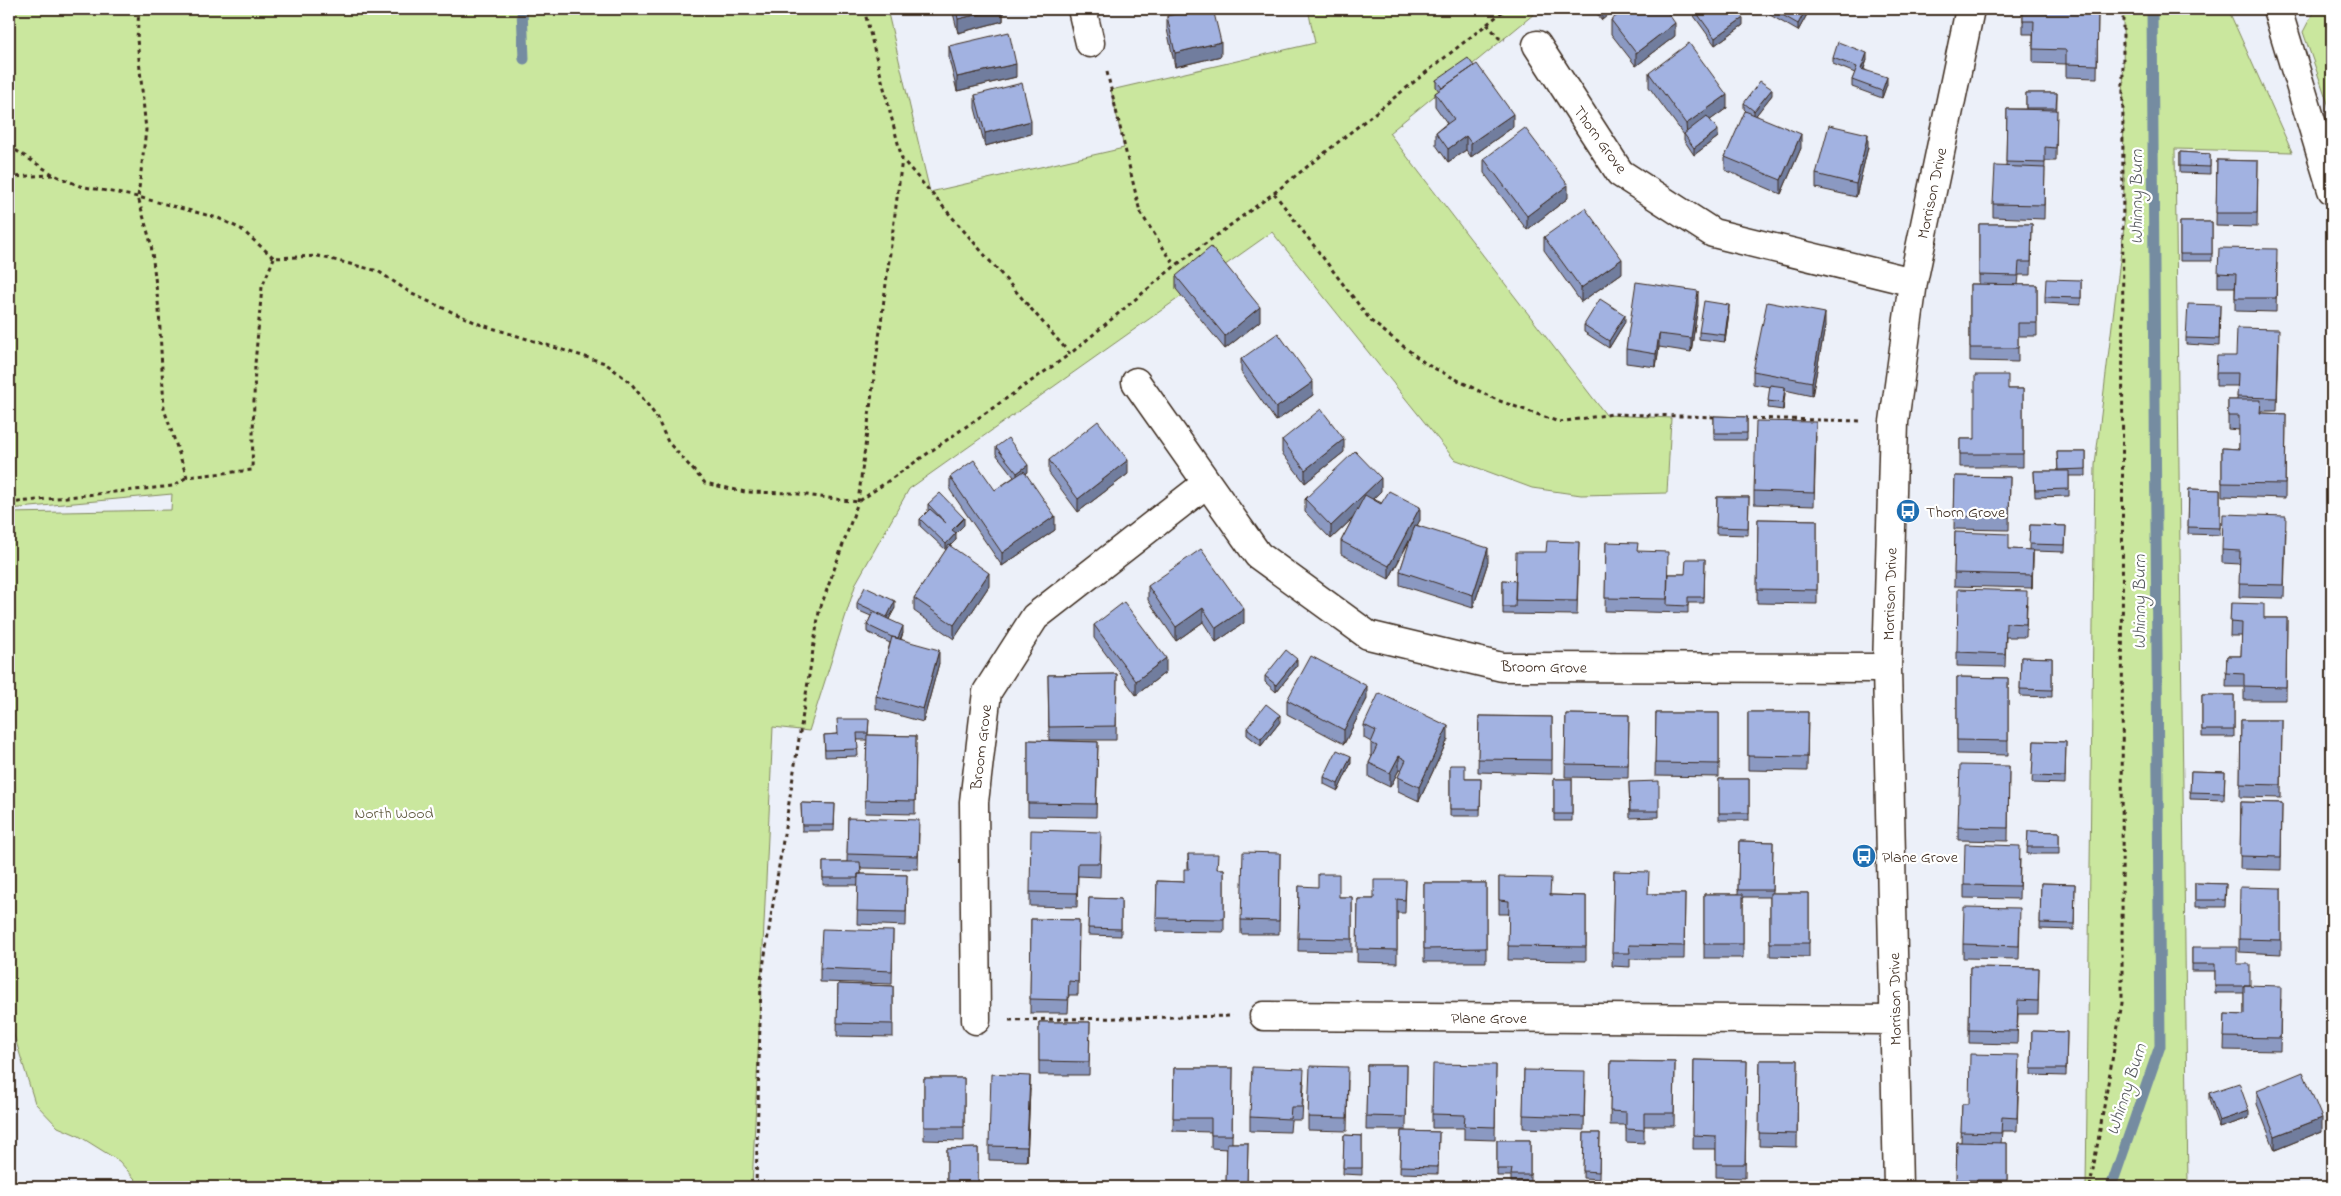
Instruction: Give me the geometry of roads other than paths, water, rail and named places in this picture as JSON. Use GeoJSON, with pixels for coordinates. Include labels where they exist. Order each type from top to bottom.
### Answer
{"type":"FeatureCollection","features":[{"type":"Feature","properties":{"kind":"street"},"geometry":{"type":"LineString","coordinates":[[1082,9],[1090,43]]}},
{"type":"Feature","properties":{"kind":"street","name":"Morrison Drive"},"geometry":{"type":"LineString","coordinates":[[1898,1187],[1887,668],[1894,422],[1913,282],[1970,9]]}},
{"type":"Feature","properties":{"kind":"street"},"geometry":{"type":"LineString","coordinates":[[2277,9],[2332,190]]}},
{"type":"Feature","properties":{"kind":"street","name":"Thorn Grove"},"geometry":{"type":"LineString","coordinates":[[1537,45],[1620,173],[1713,233],[1913,282]]}},
{"type":"Feature","properties":{"kind":"street","name":"Broom Grove"},"geometry":{"type":"LineString","coordinates":[[1136,382],[1258,555],[1368,635],[1502,667],[1887,668]]}},
{"type":"Feature","properties":{"kind":"street","name":"Broom Grove"},"geometry":{"type":"LineString","coordinates":[[976,1020],[974,802],[987,692],[1035,617],[1207,483]]}},
{"type":"Feature","properties":{"kind":"street","name":"Plane Grove"},"geometry":{"type":"LineString","coordinates":[[1264,1016],[1894,1020]]}},
{"type":"Feature","properties":{"kind":"waterway"},"geometry":{"type":"LineString","coordinates":[[522,9],[524,59]]}},
{"type":"Feature","properties":{"kind":"waterway","name":"Whinny Burn"},"geometry":{"type":"LineString","coordinates":[[2111,1187],[2160,1046],[2152,9]]}},
{"type":"Feature","properties":{"kind":"place","name":"Thorn Grove"},"geometry":{"type":"Point","coordinates":[1908,511]}},
{"type":"Feature","properties":{"kind":"place","name":"Plane Grove"},"geometry":{"type":"Point","coordinates":[1864,856]}},
{"type":"Feature","properties":{"kind":"park label","name":"North Wood"},"geometry":{"type":"Point","coordinates":[394,812]}}]}
